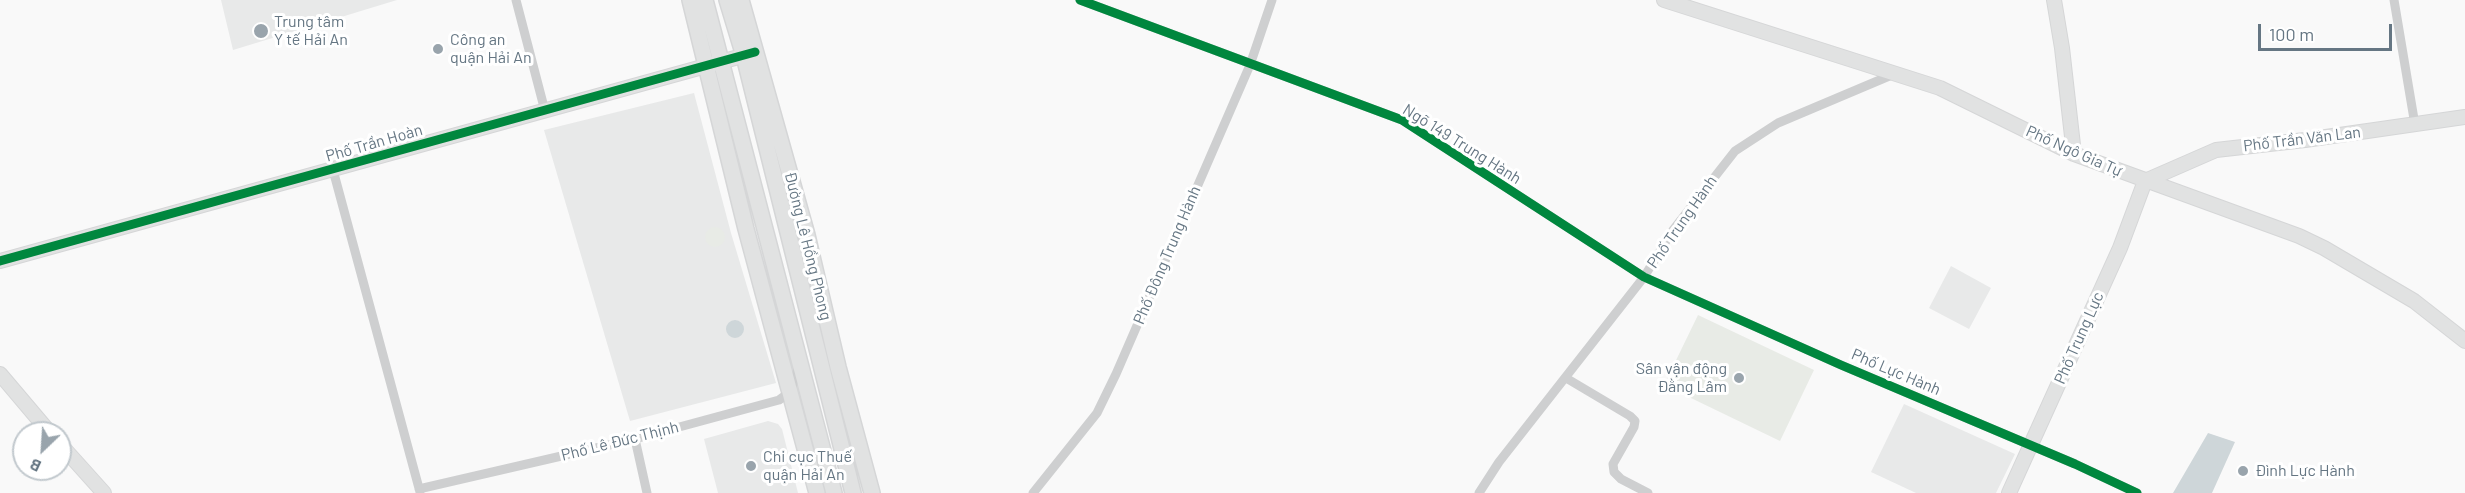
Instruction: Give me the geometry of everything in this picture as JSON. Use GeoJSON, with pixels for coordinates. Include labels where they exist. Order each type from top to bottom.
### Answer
{"type":"FeatureCollection","features":[{"type":"Feature","properties":{"kind":"main road"},"geometry":{"type":"LineString","coordinates":[[690,0],[746,229],[817,493]]}},
{"type":"Feature","properties":{"kind":"main road"},"geometry":{"type":"LineString","coordinates":[[705,0],[834,493]]}},
{"type":"Feature","properties":{"kind":"main road","name":"Đường Lê Hồng Phong"},"geometry":{"type":"LineString","coordinates":[[727,0],[749,54],[807,235],[838,367],[872,493]]}},
{"type":"Feature","properties":{"kind":"main road","name":"Đường Lê Hồng Phong"},"geometry":{"type":"LineString","coordinates":[[741,0],[765,148],[853,493]]}},
{"type":"Feature","properties":{"kind":"street"},"geometry":{"type":"LineString","coordinates":[[516,0],[545,111]]}},
{"type":"Feature","properties":{"kind":"street","name":"Ngõ 149 Trung Hành"},"geometry":{"type":"LineString","coordinates":[[1080,0],[1402,120],[1644,277]]}},
{"type":"Feature","properties":{"kind":"street","name":"Phố Đông Trung Hành"},"geometry":{"type":"LineString","coordinates":[[1033,493],[1097,413],[1250,65],[1272,0]]}},
{"type":"Feature","properties":{"kind":"street","name":"Phố Ngô Gia Tự"},"geometry":{"type":"LineString","coordinates":[[1664,0],[1940,88],[2074,154],[2299,236],[2324,248],[2414,301],[2465,341]]}},
{"type":"Feature","properties":{"kind":"street"},"geometry":{"type":"LineString","coordinates":[[2054,0],[2074,154]]}},
{"type":"Feature","properties":{"kind":"street"},"geometry":{"type":"LineString","coordinates":[[2394,0],[2415,124]]}},
{"type":"Feature","properties":{"kind":"street","name":"Phố Trần Hoàn"},"geometry":{"type":"LineString","coordinates":[[0,261],[749,54]]}},
{"type":"Feature","properties":{"kind":"street","name":"Phố Trung Hành"},"geometry":{"type":"LineString","coordinates":[[1479,493],[1499,462],[1644,277],[1673,230],[1735,151],[1778,123],[1894,74]]}},
{"type":"Feature","properties":{"kind":"street","name":"Phố Trần Văn Lan"},"geometry":{"type":"LineString","coordinates":[[2145,181],[2216,150],[2465,117]]}},
{"type":"Feature","properties":{"kind":"street"},"geometry":{"type":"LineString","coordinates":[[333,170],[419,491]]}},
{"type":"Feature","properties":{"kind":"street","name":"Phố Trung Lực"},"geometry":{"type":"LineString","coordinates":[[2009,493],[2120,248],[2145,181]]}},
{"type":"Feature","properties":{"kind":"street","name":"Phố Lực Hành"},"geometry":{"type":"LineString","coordinates":[[1644,277],[1840,365],[2031,445],[2137,493]]}},
{"type":"Feature","properties":{"kind":"street"},"geometry":{"type":"LineString","coordinates":[[790,392],[800,365]]}},
{"type":"Feature","properties":{"kind":"street"},"geometry":{"type":"LineString","coordinates":[[0,374],[40,421]]}},
{"type":"Feature","properties":{"kind":"street"},"geometry":{"type":"LineString","coordinates":[[1566,378],[1635,421],[1613,465],[1614,472],[1621,479],[1648,493]]}},
{"type":"Feature","properties":{"kind":"street","name":"Phố Lê Đức Thịnh"},"geometry":{"type":"LineString","coordinates":[[419,491],[634,439],[779,400],[790,392]]}},
{"type":"Feature","properties":{"kind":"street"},"geometry":{"type":"LineString","coordinates":[[634,439],[647,493]]}},
{"type":"Feature","properties":{"kind":"street"},"geometry":{"type":"LineString","coordinates":[[72,457],[104,493]]}},
{"type":"Feature","properties":{"kind":"shaded area","name":"Trung tâm Y tế Hải An"},"geometry":{"type":"Polygon","coordinates":[[[221,0],[397,0],[233,50],[221,0]]]}},
{"type":"Feature","properties":{"kind":"shaded area"},"geometry":{"type":"Polygon","coordinates":[[[694,93],[731,233],[776,383],[630,421],[544,130],[694,93]]]}},
{"type":"Feature","properties":{"kind":"shaded area"},"geometry":{"type":"Polygon","coordinates":[[[715,227],[722,230],[725,237],[722,244],[715,247],[708,244],[705,237],[708,230],[715,227]]]}},
{"type":"Feature","properties":{"kind":"shaded area"},"geometry":{"type":"Polygon","coordinates":[[[1951,266],[1991,288],[1969,329],[1929,308],[1951,266]]]}},
{"type":"Feature","properties":{"kind":"shaded area","name":"Sân vận động Đằng Lâm"},"geometry":{"type":"Polygon","coordinates":[[[1698,315],[1814,370],[1780,441],[1664,385],[1698,315]]]}},
{"type":"Feature","properties":{"kind":"shaded area"},"geometry":{"type":"Polygon","coordinates":[[[735,320],[741,323],[744,329],[741,335],[735,338],[729,335],[726,329],[729,323],[735,320]]]}},
{"type":"Feature","properties":{"kind":"shaded area"},"geometry":{"type":"Polygon","coordinates":[[[1904,404],[2015,454],[1996,493],[1916,493],[1871,472],[1904,404]]]}},
{"type":"Feature","properties":{"kind":"shaded area","name":"Chi cục Thuế quận Hải An"},"geometry":{"type":"Polygon","coordinates":[[[768,421],[778,424],[782,429],[798,493],[718,493],[704,439],[768,421]]]}},
{"type":"Feature","properties":{"kind":"shaded area"},"geometry":{"type":"Polygon","coordinates":[[[2208,433],[2235,442],[2212,493],[2173,493],[2208,433]]]}},
{"type":"Feature","properties":{"kind":"cycle path"},"geometry":{"type":"LineString","coordinates":[[1080,0],[1402,120],[1644,277],[2137,493]]}},
{"type":"Feature","properties":{"kind":"cycle path"},"geometry":{"type":"LineString","coordinates":[[0,261],[755,52]]}},
{"type":"Feature","properties":{"kind":"place","name":"Trung tâm Y tế Hải An"},"geometry":{"type":"Point","coordinates":[261,31]}},
{"type":"Feature","properties":{"kind":"place","name":"Công an quận Hải An"},"geometry":{"type":"Point","coordinates":[438,49]}},
{"type":"Feature","properties":{"kind":"place","name":"Sân vận động Đằng Lâm"},"geometry":{"type":"Point","coordinates":[1739,378]}},
{"type":"Feature","properties":{"kind":"place","name":"Chi cục Thuế quận Hải An"},"geometry":{"type":"Point","coordinates":[751,466]}},
{"type":"Feature","properties":{"kind":"place","name":"Đình Lực Hành"},"geometry":{"type":"Point","coordinates":[2243,471]}}]}
